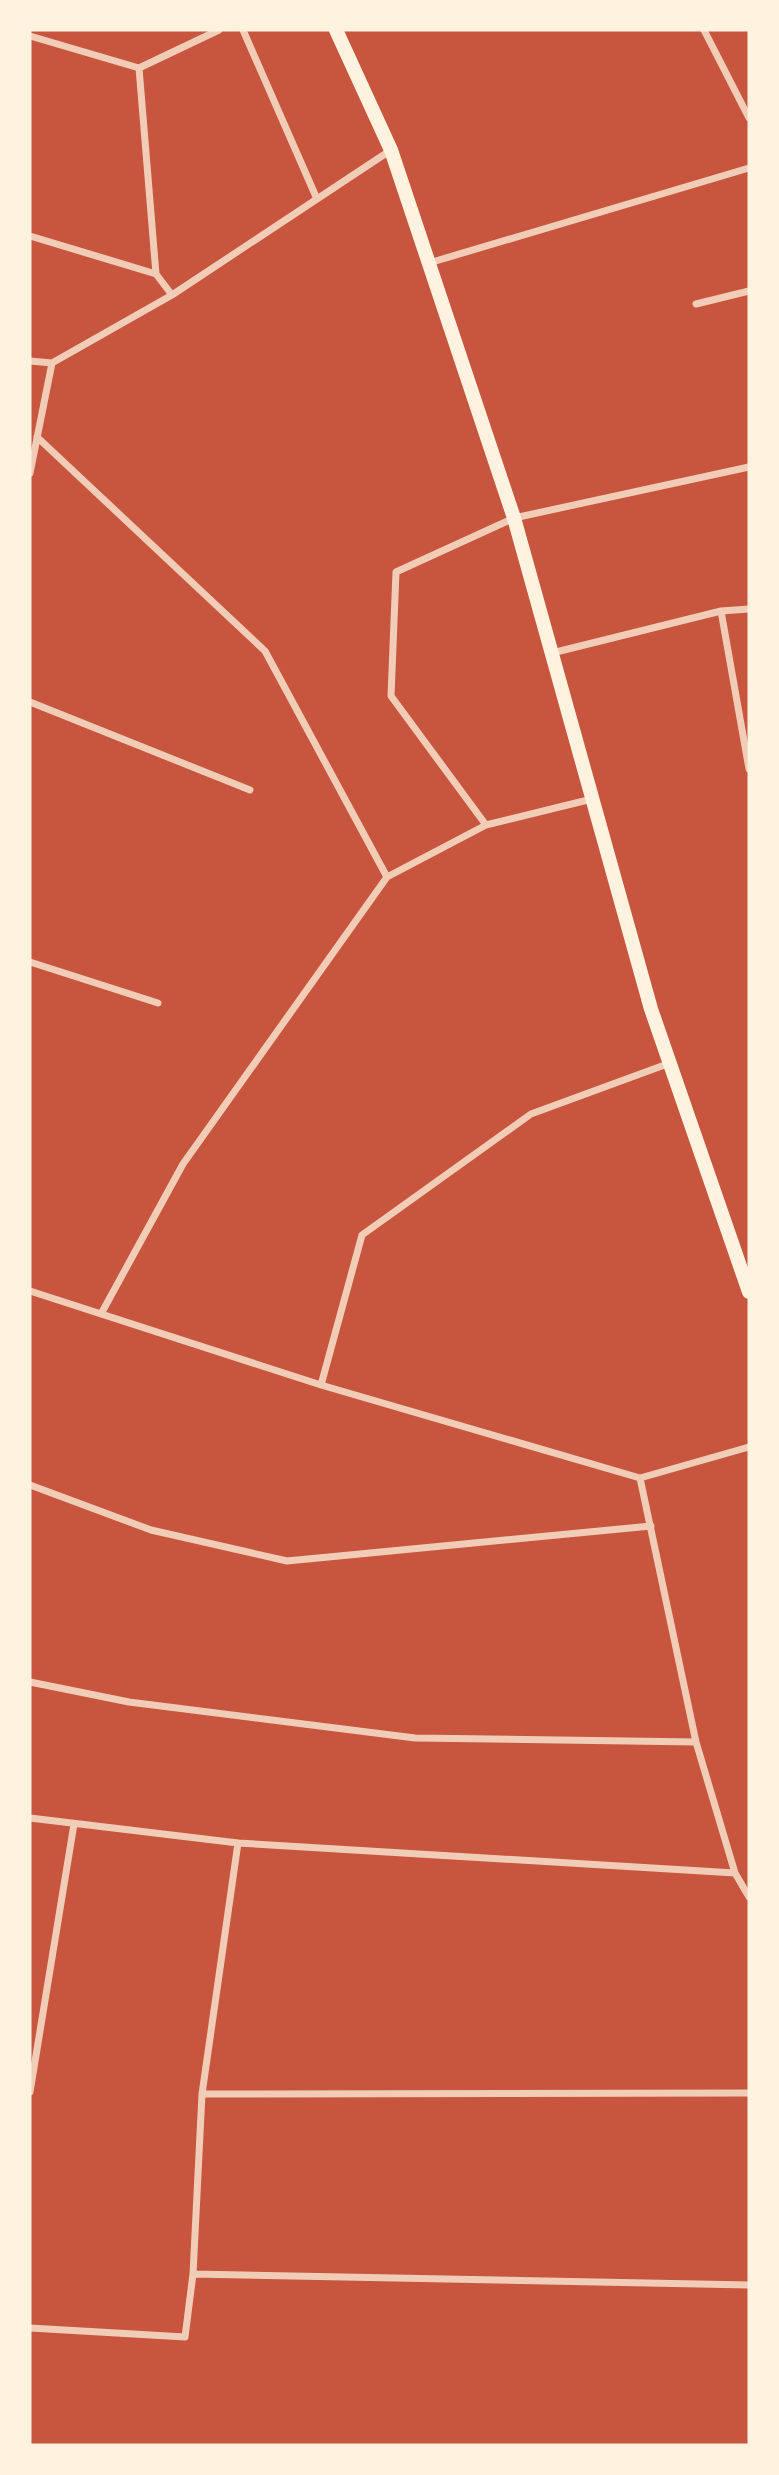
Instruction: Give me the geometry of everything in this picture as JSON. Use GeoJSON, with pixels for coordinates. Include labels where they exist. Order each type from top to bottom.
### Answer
{"type":"FeatureCollection","features":[{"type":"Feature","properties":{"kind":"main road"},"geometry":{"type":"LineString","coordinates":[[336,30],[391,150],[514,518],[651,1009],[745,1268],[749,1292]]}},
{"type":"Feature","properties":{"kind":"street"},"geometry":{"type":"LineString","coordinates":[[30,36],[139,68],[219,30]]}},
{"type":"Feature","properties":{"kind":"street"},"geometry":{"type":"LineString","coordinates":[[243,30],[317,199]]}},
{"type":"Feature","properties":{"kind":"street"},"geometry":{"type":"LineString","coordinates":[[704,30],[749,118]]}},
{"type":"Feature","properties":{"kind":"street"},"geometry":{"type":"LineString","coordinates":[[139,68],[156,274],[172,295]]}},
{"type":"Feature","properties":{"kind":"street"},"geometry":{"type":"LineString","coordinates":[[30,361],[52,363],[172,295],[391,150]]}},
{"type":"Feature","properties":{"kind":"street"},"geometry":{"type":"LineString","coordinates":[[429,263],[749,169]]}},
{"type":"Feature","properties":{"kind":"street"},"geometry":{"type":"LineString","coordinates":[[30,236],[156,274]]}},
{"type":"Feature","properties":{"kind":"street"},"geometry":{"type":"LineString","coordinates":[[696,304],[749,291]]}},
{"type":"Feature","properties":{"kind":"street"},"geometry":{"type":"LineString","coordinates":[[30,473],[52,363]]}},
{"type":"Feature","properties":{"kind":"street"},"geometry":{"type":"LineString","coordinates":[[37,437],[265,651],[387,877]]}},
{"type":"Feature","properties":{"kind":"street"},"geometry":{"type":"LineString","coordinates":[[486,825],[391,696],[396,572],[514,518],[749,467]]}},
{"type":"Feature","properties":{"kind":"street"},"geometry":{"type":"LineString","coordinates":[[552,653],[721,611],[749,609]]}},
{"type":"Feature","properties":{"kind":"street"},"geometry":{"type":"LineString","coordinates":[[721,611],[749,769]]}},
{"type":"Feature","properties":{"kind":"street"},"geometry":{"type":"LineString","coordinates":[[30,702],[250,790]]}},
{"type":"Feature","properties":{"kind":"street"},"geometry":{"type":"LineString","coordinates":[[101,1314],[183,1164],[387,877],[486,825],[592,799]]}},
{"type":"Feature","properties":{"kind":"street"},"geometry":{"type":"LineString","coordinates":[[30,962],[158,1003]]}},
{"type":"Feature","properties":{"kind":"street"},"geometry":{"type":"LineString","coordinates":[[321,1385],[362,1235],[531,1114],[670,1063]]}},
{"type":"Feature","properties":{"kind":"street"},"geometry":{"type":"LineString","coordinates":[[30,1291],[321,1385],[640,1478],[749,1447]]}},
{"type":"Feature","properties":{"kind":"street"},"geometry":{"type":"LineString","coordinates":[[640,1478],[696,1742],[735,1873],[749,1897]]}},
{"type":"Feature","properties":{"kind":"street"},"geometry":{"type":"LineString","coordinates":[[30,1485],[151,1530],[287,1561],[651,1526]]}},
{"type":"Feature","properties":{"kind":"street"},"geometry":{"type":"LineString","coordinates":[[30,1682],[129,1702],[415,1738],[696,1742]]}},
{"type":"Feature","properties":{"kind":"street"},"geometry":{"type":"LineString","coordinates":[[30,1818],[238,1843],[735,1873]]}},
{"type":"Feature","properties":{"kind":"street"},"geometry":{"type":"LineString","coordinates":[[30,2092],[74,1824]]}},
{"type":"Feature","properties":{"kind":"street"},"geometry":{"type":"LineString","coordinates":[[30,2328],[185,2337],[193,2274],[202,2094],[238,1843]]}},
{"type":"Feature","properties":{"kind":"street"},"geometry":{"type":"LineString","coordinates":[[202,2094],[749,2093]]}},
{"type":"Feature","properties":{"kind":"street"},"geometry":{"type":"LineString","coordinates":[[193,2274],[749,2285]]}}]}
